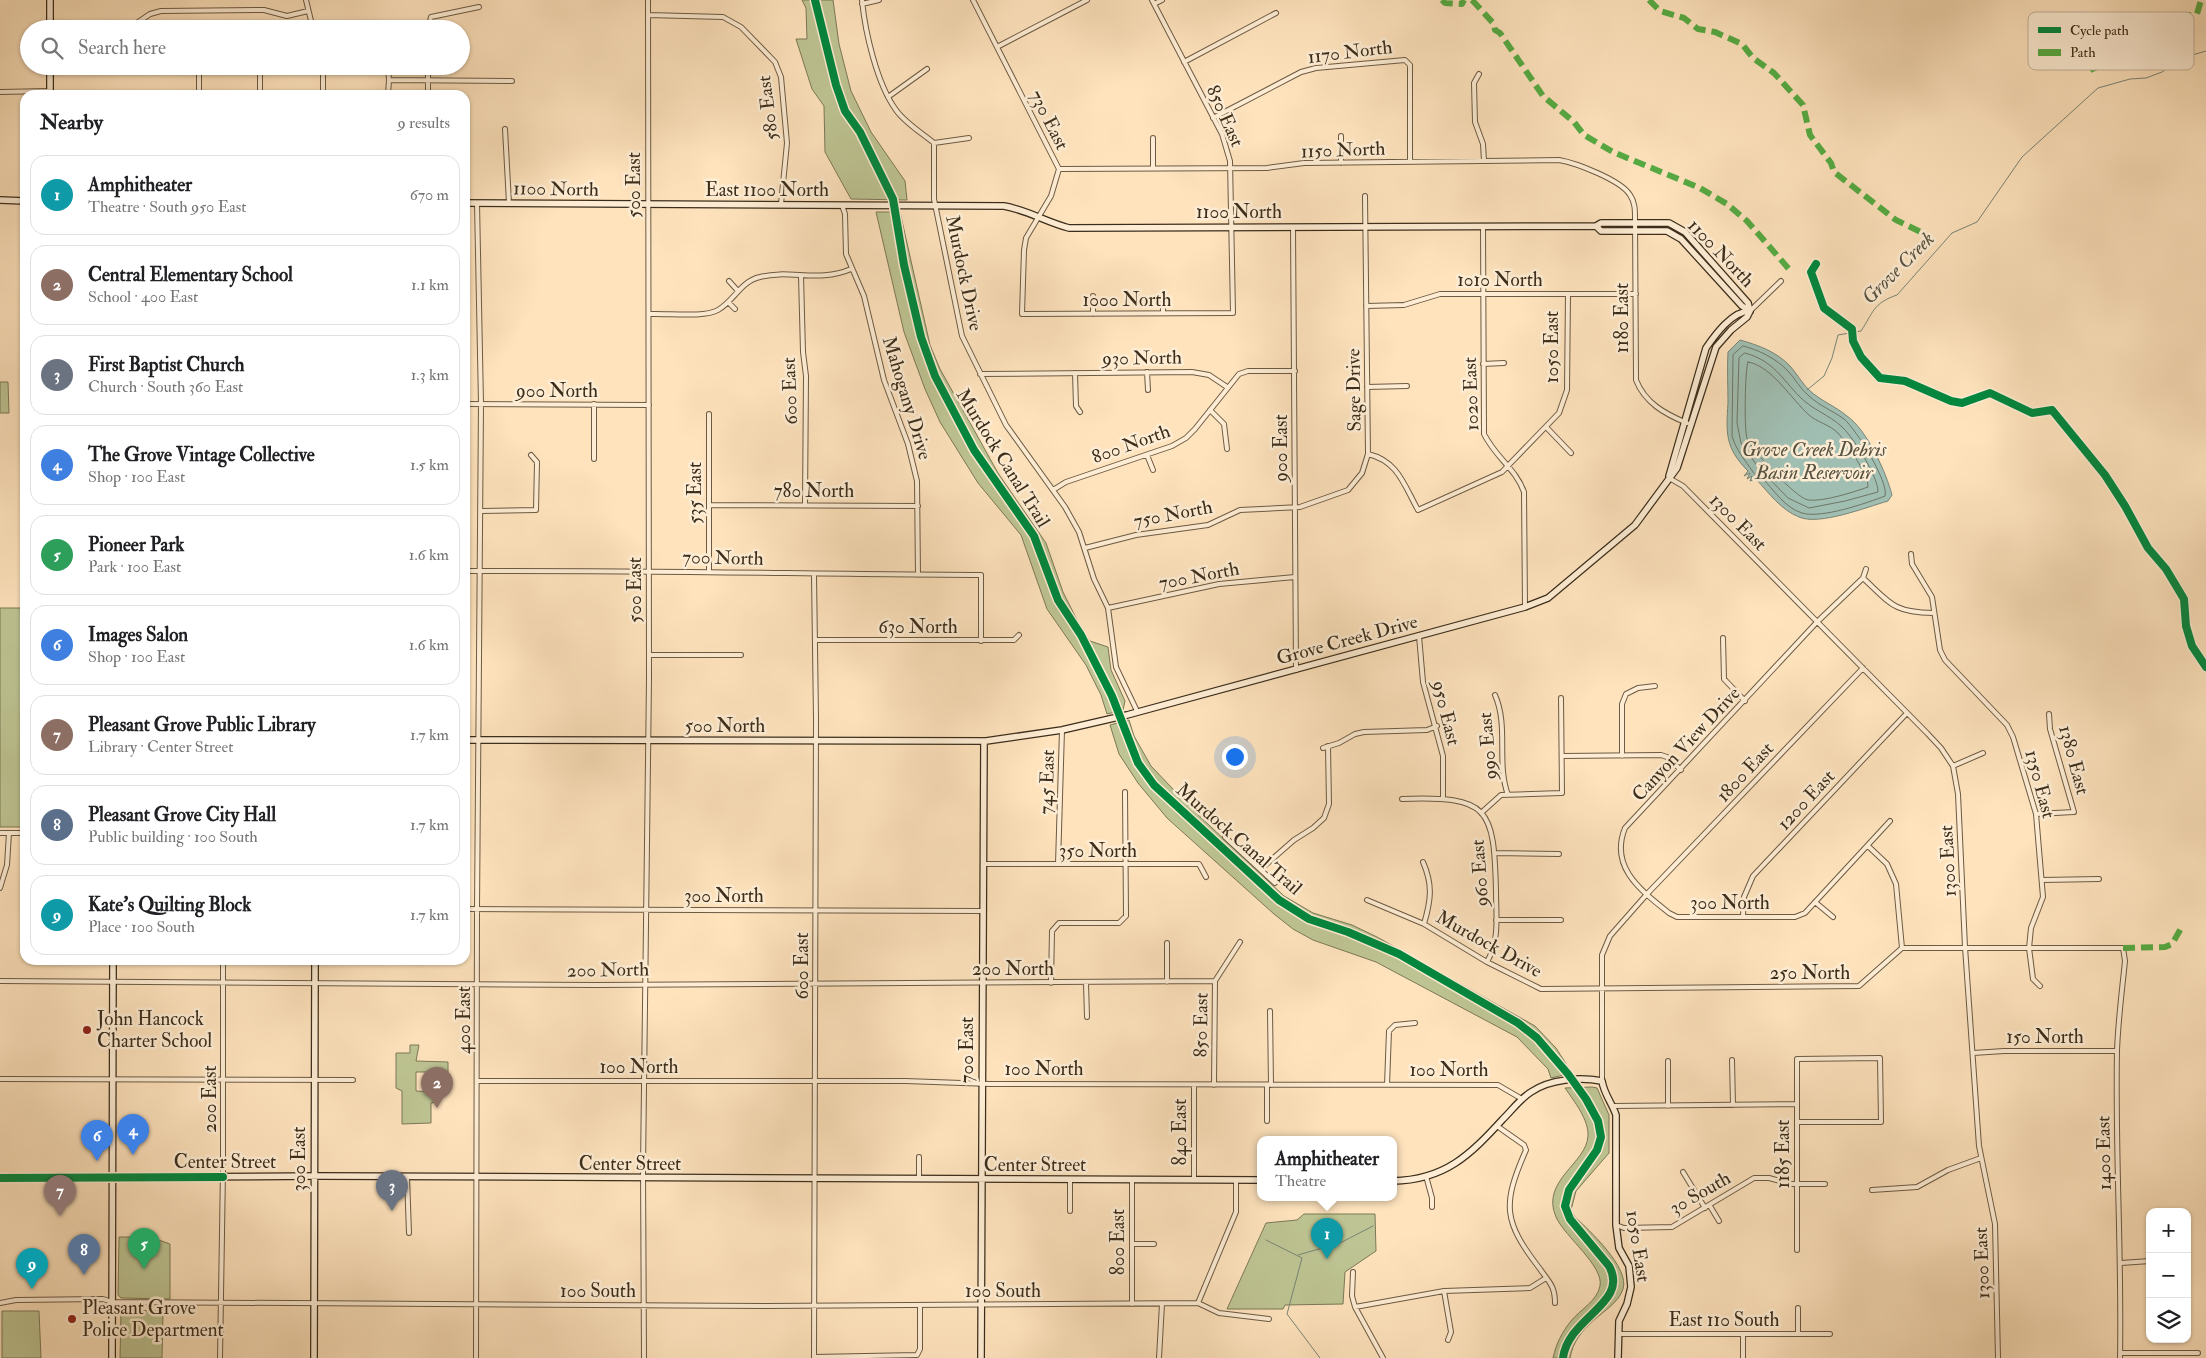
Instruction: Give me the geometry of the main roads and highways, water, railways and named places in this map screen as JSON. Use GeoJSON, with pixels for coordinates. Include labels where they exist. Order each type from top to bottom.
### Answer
{"type":"FeatureCollection","features":[{"type":"Feature","properties":{"kind":"water","name":"Grove Creek Debris Basin Reservoir"},"geometry":{"type":"Polygon","coordinates":[[[1740,340],[1773,353],[1785,361],[1809,390],[1854,422],[1875,452],[1885,475],[1892,495],[1888,501],[1843,515],[1808,519],[1799,517],[1787,510],[1756,479],[1750,481],[1752,476],[1747,479],[1750,473],[1744,476],[1748,471],[1735,455],[1727,432],[1728,352],[1740,340]]]}},
{"type":"Feature","properties":{"kind":"waterway","name":"Grove Creek"},"geometry":{"type":"LineString","coordinates":[[2194,55],[2206,51]]}},
{"type":"Feature","properties":{"kind":"waterway","name":"Grove Creek"},"geometry":{"type":"LineString","coordinates":[[1807,390],[1824,376],[1832,358],[1838,335],[1861,331],[1878,305],[1897,295],[1952,233],[1977,222],[2022,157],[2098,88],[2130,79],[2146,78],[2165,70]]}},
{"type":"Feature","properties":{"kind":"waterway"},"geometry":{"type":"LineString","coordinates":[[1298,1255],[1340,1243],[1373,1226]]}},
{"type":"Feature","properties":{"kind":"waterway"},"geometry":{"type":"LineString","coordinates":[[1266,1240],[1302,1258],[1287,1314],[1320,1358]]}},
{"type":"Feature","properties":{"kind":"place","name":"John Hancock Charter School"},"geometry":{"type":"Point","coordinates":[87,1030]}},
{"type":"Feature","properties":{"kind":"place","name":"Central Elementary School"},"geometry":{"type":"Point","coordinates":[437,1108]}},
{"type":"Feature","properties":{"kind":"place","name":"The Grove Vintage Collective"},"geometry":{"type":"Point","coordinates":[133,1155]}},
{"type":"Feature","properties":{"kind":"place","name":"Images Salon"},"geometry":{"type":"Point","coordinates":[97,1161]}},
{"type":"Feature","properties":{"kind":"place","name":"First Baptist Church"},"geometry":{"type":"Point","coordinates":[392,1211]}},
{"type":"Feature","properties":{"kind":"place","name":"Pleasant Grove Public Library"},"geometry":{"type":"Point","coordinates":[60,1216]}},
{"type":"Feature","properties":{"kind":"place","name":"Amphitheater"},"geometry":{"type":"Point","coordinates":[1327,1259]}},
{"type":"Feature","properties":{"kind":"place","name":"Pioneer Park"},"geometry":{"type":"Point","coordinates":[144,1269]}},
{"type":"Feature","properties":{"kind":"place","name":"Pleasant Grove City Hall"},"geometry":{"type":"Point","coordinates":[84,1275]}},
{"type":"Feature","properties":{"kind":"place","name":"Kate's Quilting Block"},"geometry":{"type":"Point","coordinates":[32,1289]}},
{"type":"Feature","properties":{"kind":"place","name":"Pleasant Grove Police Department"},"geometry":{"type":"Point","coordinates":[72,1319]}}]}
